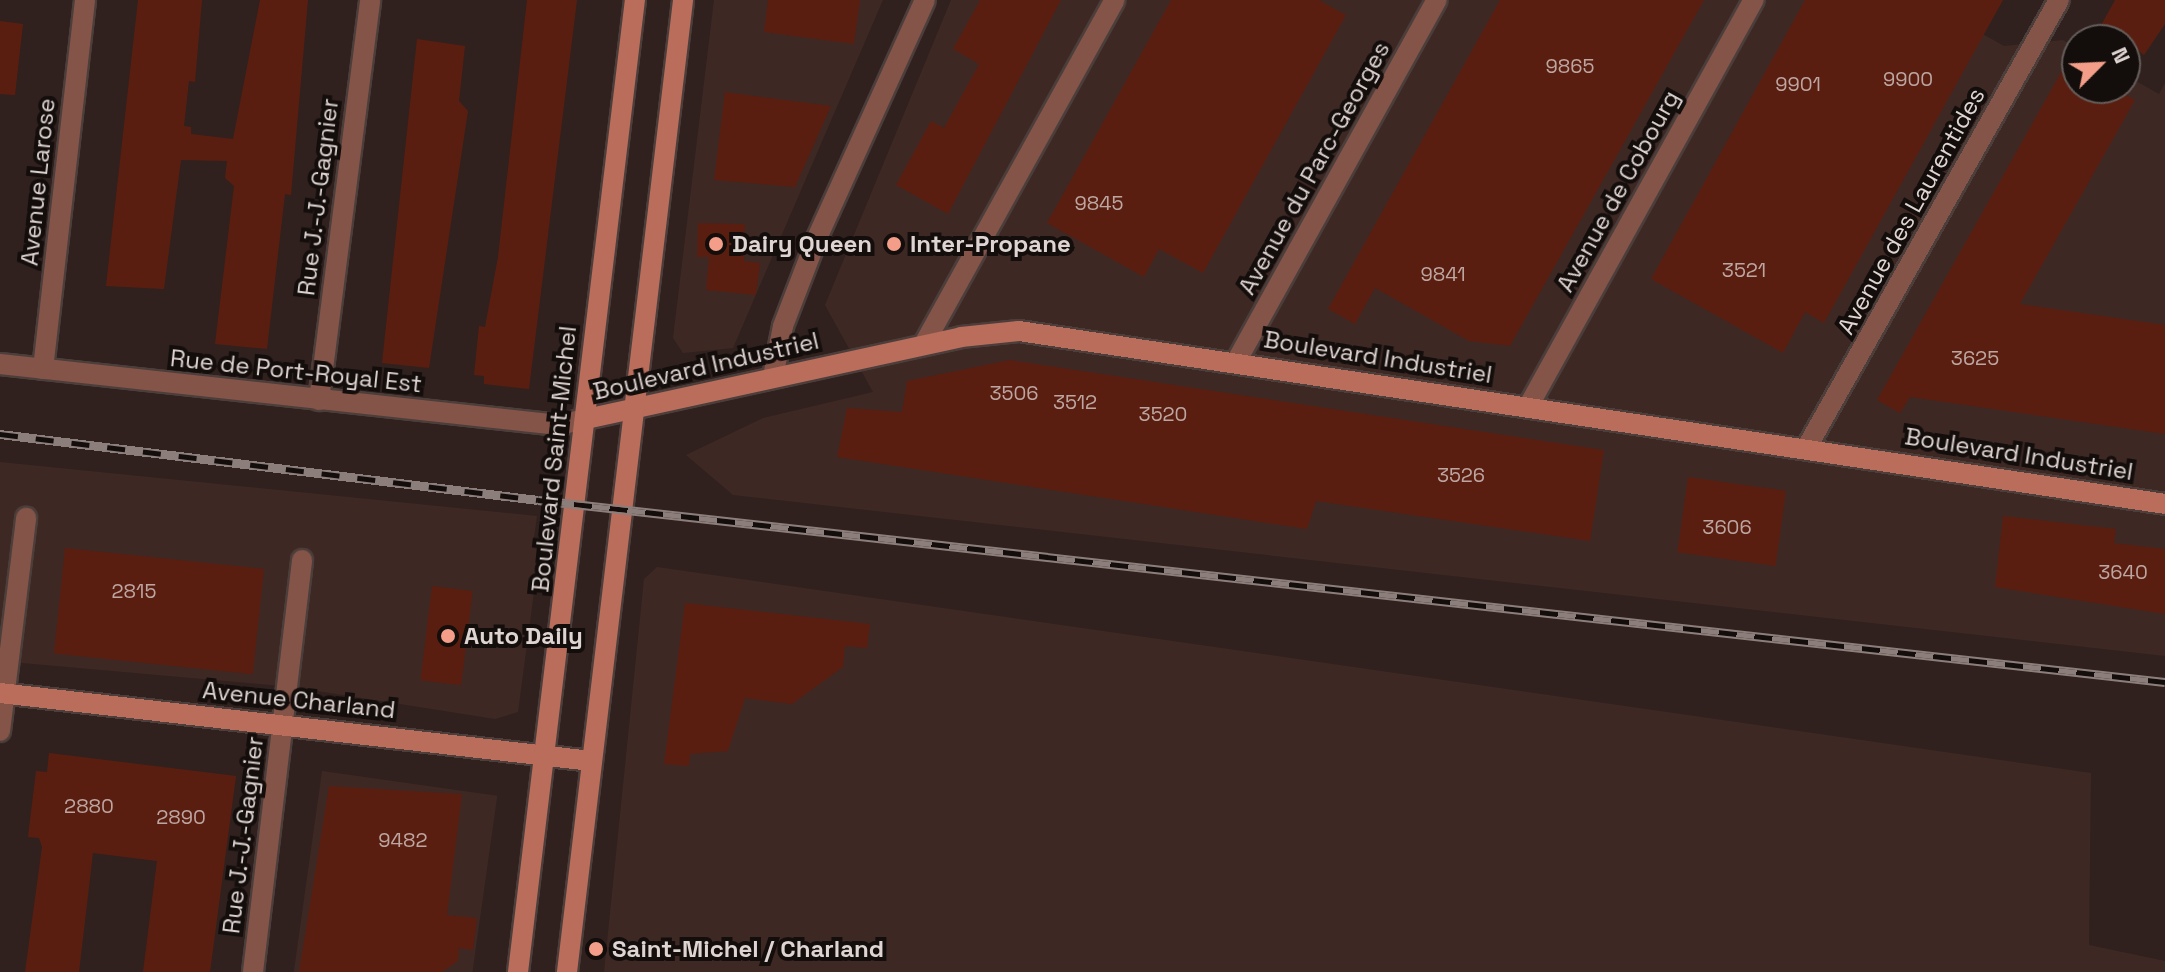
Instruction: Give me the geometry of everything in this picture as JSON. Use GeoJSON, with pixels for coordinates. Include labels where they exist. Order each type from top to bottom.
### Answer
{"type":"FeatureCollection","features":[{"type":"Feature","properties":{"kind":"street","name":"Avenue Larose"},"geometry":{"type":"LineString","coordinates":[[43,369],[85,0]]}},
{"type":"Feature","properties":{"kind":"street","name":"Rue J.-J.-Gagnier"},"geometry":{"type":"LineString","coordinates":[[319,400],[370,0]]}},
{"type":"Feature","properties":{"kind":"street","name":"Boulevard Saint-Michel"},"geometry":{"type":"LineString","coordinates":[[518,972],[635,0]]}},
{"type":"Feature","properties":{"kind":"street"},"geometry":{"type":"LineString","coordinates":[[567,972],[683,0]]}},
{"type":"Feature","properties":{"kind":"street"},"geometry":{"type":"LineString","coordinates":[[773,377],[783,326],[817,238],[925,0]]}},
{"type":"Feature","properties":{"kind":"street"},"geometry":{"type":"LineString","coordinates":[[924,344],[1115,0]]}},
{"type":"Feature","properties":{"kind":"street","name":"Avenue du Parc-Georges"},"geometry":{"type":"LineString","coordinates":[[1236,362],[1437,0]]}},
{"type":"Feature","properties":{"kind":"street","name":"Avenue de Cobourg"},"geometry":{"type":"LineString","coordinates":[[1528,407],[1754,0]]}},
{"type":"Feature","properties":{"kind":"street","name":"Avenue des Laurentides"},"geometry":{"type":"LineString","coordinates":[[1807,447],[2059,0]]}},
{"type":"Feature","properties":{"kind":"street","name":"Boulevard Industriel"},"geometry":{"type":"LineString","coordinates":[[586,419],[924,344],[1019,331],[1807,447],[2165,504]]}},
{"type":"Feature","properties":{"kind":"street","name":"Rue de Port-Royal Est"},"geometry":{"type":"LineString","coordinates":[[0,364],[559,425],[586,419]]}},
{"type":"Feature","properties":{"kind":"street"},"geometry":{"type":"LineString","coordinates":[[0,731],[2,693],[26,518]]}},
{"type":"Feature","properties":{"kind":"street","name":"Rue J.-J.-Gagnier"},"geometry":{"type":"LineString","coordinates":[[253,972],[302,560]]}},
{"type":"Feature","properties":{"kind":"street","name":"Avenue Charland"},"geometry":{"type":"LineString","coordinates":[[2,693],[591,761]]}},
{"type":"Feature","properties":{"kind":"shaded area"},"geometry":{"type":"Polygon","coordinates":[[[714,0],[883,0],[733,348],[683,353],[673,338],[714,0]]]}},
{"type":"Feature","properties":{"kind":"shaded area"},"geometry":{"type":"Polygon","coordinates":[[[951,0],[1922,0],[2004,46],[2061,40],[2061,104],[2141,104],[2141,84],[2159,94],[2165,83],[2165,656],[733,495],[686,455],[763,418],[873,392],[825,305],[951,0]]]}},
{"type":"Feature","properties":{"kind":"shaded area"},"geometry":{"type":"Polygon","coordinates":[[[0,462],[537,516],[533,545],[540,547],[518,712],[495,719],[292,687],[0,661],[0,462]]]}},
{"type":"Feature","properties":{"kind":"shaded area"},"geometry":{"type":"Polygon","coordinates":[[[657,567],[2091,773],[2089,945],[2165,961],[2165,972],[604,972],[644,579],[657,567]]]}},
{"type":"Feature","properties":{"kind":"shaded area"},"geometry":{"type":"Polygon","coordinates":[[[322,771],[497,796],[472,972],[294,972],[322,771]]]}},
{"type":"Feature","properties":{"kind":"building"},"geometry":{"type":"Polygon","coordinates":[[[138,0],[202,0],[195,82],[189,81],[184,126],[191,127],[191,134],[233,139],[260,0],[308,0],[291,195],[285,194],[267,349],[215,344],[234,186],[225,178],[227,161],[181,160],[164,289],[106,286],[138,0]]]}},
{"type":"Feature","properties":{"kind":"building"},"geometry":{"type":"Polygon","coordinates":[[[527,0],[577,0],[529,389],[484,384],[484,376],[474,375],[479,326],[485,327],[498,257],[527,0]]]}},
{"type":"Feature","properties":{"kind":"building"},"geometry":{"type":"Polygon","coordinates":[[[768,0],[860,0],[854,44],[764,32],[768,0]]]}},
{"type":"Feature","properties":{"kind":"building"},"geometry":{"type":"Polygon","coordinates":[[[980,0],[1061,0],[948,214],[896,185],[931,121],[944,128],[979,64],[953,49],[980,0]]]}},
{"type":"Feature","properties":{"kind":"building"},"geometry":{"type":"Polygon","coordinates":[[[1171,0],[1319,0],[1346,15],[1203,273],[1159,249],[1144,277],[1047,223],[1171,0]]]}},
{"type":"Feature","properties":{"kind":"building"},"geometry":{"type":"Polygon","coordinates":[[[1500,0],[1704,0],[1510,346],[1469,341],[1375,288],[1355,324],[1328,309],[1500,0]]]}},
{"type":"Feature","properties":{"kind":"building"},"geometry":{"type":"Polygon","coordinates":[[[1805,0],[2003,0],[1824,323],[1805,312],[1783,353],[1651,279],[1805,0]]]}},
{"type":"Feature","properties":{"kind":"building"},"geometry":{"type":"Polygon","coordinates":[[[2115,0],[2165,0],[2165,24],[2144,55],[2141,53],[2141,24],[2102,24],[2115,0]]]}},
{"type":"Feature","properties":{"kind":"building"},"geometry":{"type":"Polygon","coordinates":[[[0,21],[23,24],[15,95],[0,94],[0,21]]]}},
{"type":"Feature","properties":{"kind":"building"},"geometry":{"type":"Polygon","coordinates":[[[417,39],[465,46],[459,101],[468,111],[429,368],[382,363],[417,39]]]}},
{"type":"Feature","properties":{"kind":"building"},"geometry":{"type":"Polygon","coordinates":[[[2061,72],[2061,104],[2133,104],[2020,304],[2165,325],[2165,434],[1910,397],[1900,413],[1877,400],[2061,72]]]}},
{"type":"Feature","properties":{"kind":"building"},"geometry":{"type":"Polygon","coordinates":[[[725,92],[831,106],[795,187],[714,180],[725,92]]]}},
{"type":"Feature","properties":{"kind":"building"},"geometry":{"type":"Polygon","coordinates":[[[698,223],[745,224],[744,261],[760,263],[756,295],[706,290],[709,257],[697,257],[698,223]]]}},
{"type":"Feature","properties":{"kind":"building"},"geometry":{"type":"Polygon","coordinates":[[[1010,360],[1604,450],[1590,541],[1316,501],[1307,529],[837,457],[847,408],[902,412],[907,381],[1010,360]]]}},
{"type":"Feature","properties":{"kind":"building"},"geometry":{"type":"Polygon","coordinates":[[[1688,477],[1786,491],[1775,566],[1677,552],[1688,477]]]}},
{"type":"Feature","properties":{"kind":"building"},"geometry":{"type":"Polygon","coordinates":[[[2003,516],[2116,529],[2114,543],[2165,549],[2165,614],[1995,587],[2003,516]]]}},
{"type":"Feature","properties":{"kind":"building"},"geometry":{"type":"Polygon","coordinates":[[[65,548],[264,569],[253,674],[54,653],[65,548]]]}},
{"type":"Feature","properties":{"kind":"building","name":"Auto Daily"},"geometry":{"type":"Polygon","coordinates":[[[432,586],[473,591],[461,685],[420,680],[432,586]]]}},
{"type":"Feature","properties":{"kind":"building"},"geometry":{"type":"Polygon","coordinates":[[[685,603],[870,624],[867,648],[845,646],[843,667],[792,704],[745,698],[728,751],[690,754],[689,766],[664,764],[685,603]]]}},
{"type":"Feature","properties":{"kind":"building"},"geometry":{"type":"Polygon","coordinates":[[[49,753],[236,776],[210,972],[143,972],[157,861],[93,853],[79,972],[25,972],[42,847],[39,838],[28,837],[36,771],[47,772],[49,753]]]}},
{"type":"Feature","properties":{"kind":"building"},"geometry":{"type":"Polygon","coordinates":[[[329,786],[462,794],[447,915],[477,918],[473,950],[459,948],[458,961],[442,972],[299,972],[329,786]]]}},
{"type":"Feature","properties":{"kind":"railway"},"geometry":{"type":"LineString","coordinates":[[0,434],[538,500],[2165,682]]}},
{"type":"Feature","properties":{"kind":"place","name":"Dairy Queen"},"geometry":{"type":"Point","coordinates":[716,244]}},
{"type":"Feature","properties":{"kind":"place","name":"Inter-Propane"},"geometry":{"type":"Point","coordinates":[894,244]}},
{"type":"Feature","properties":{"kind":"place","name":"Auto Daily"},"geometry":{"type":"Point","coordinates":[448,636]}},
{"type":"Feature","properties":{"kind":"place","name":"Saint-Michel / Charland"},"geometry":{"type":"Point","coordinates":[596,949]}}]}
